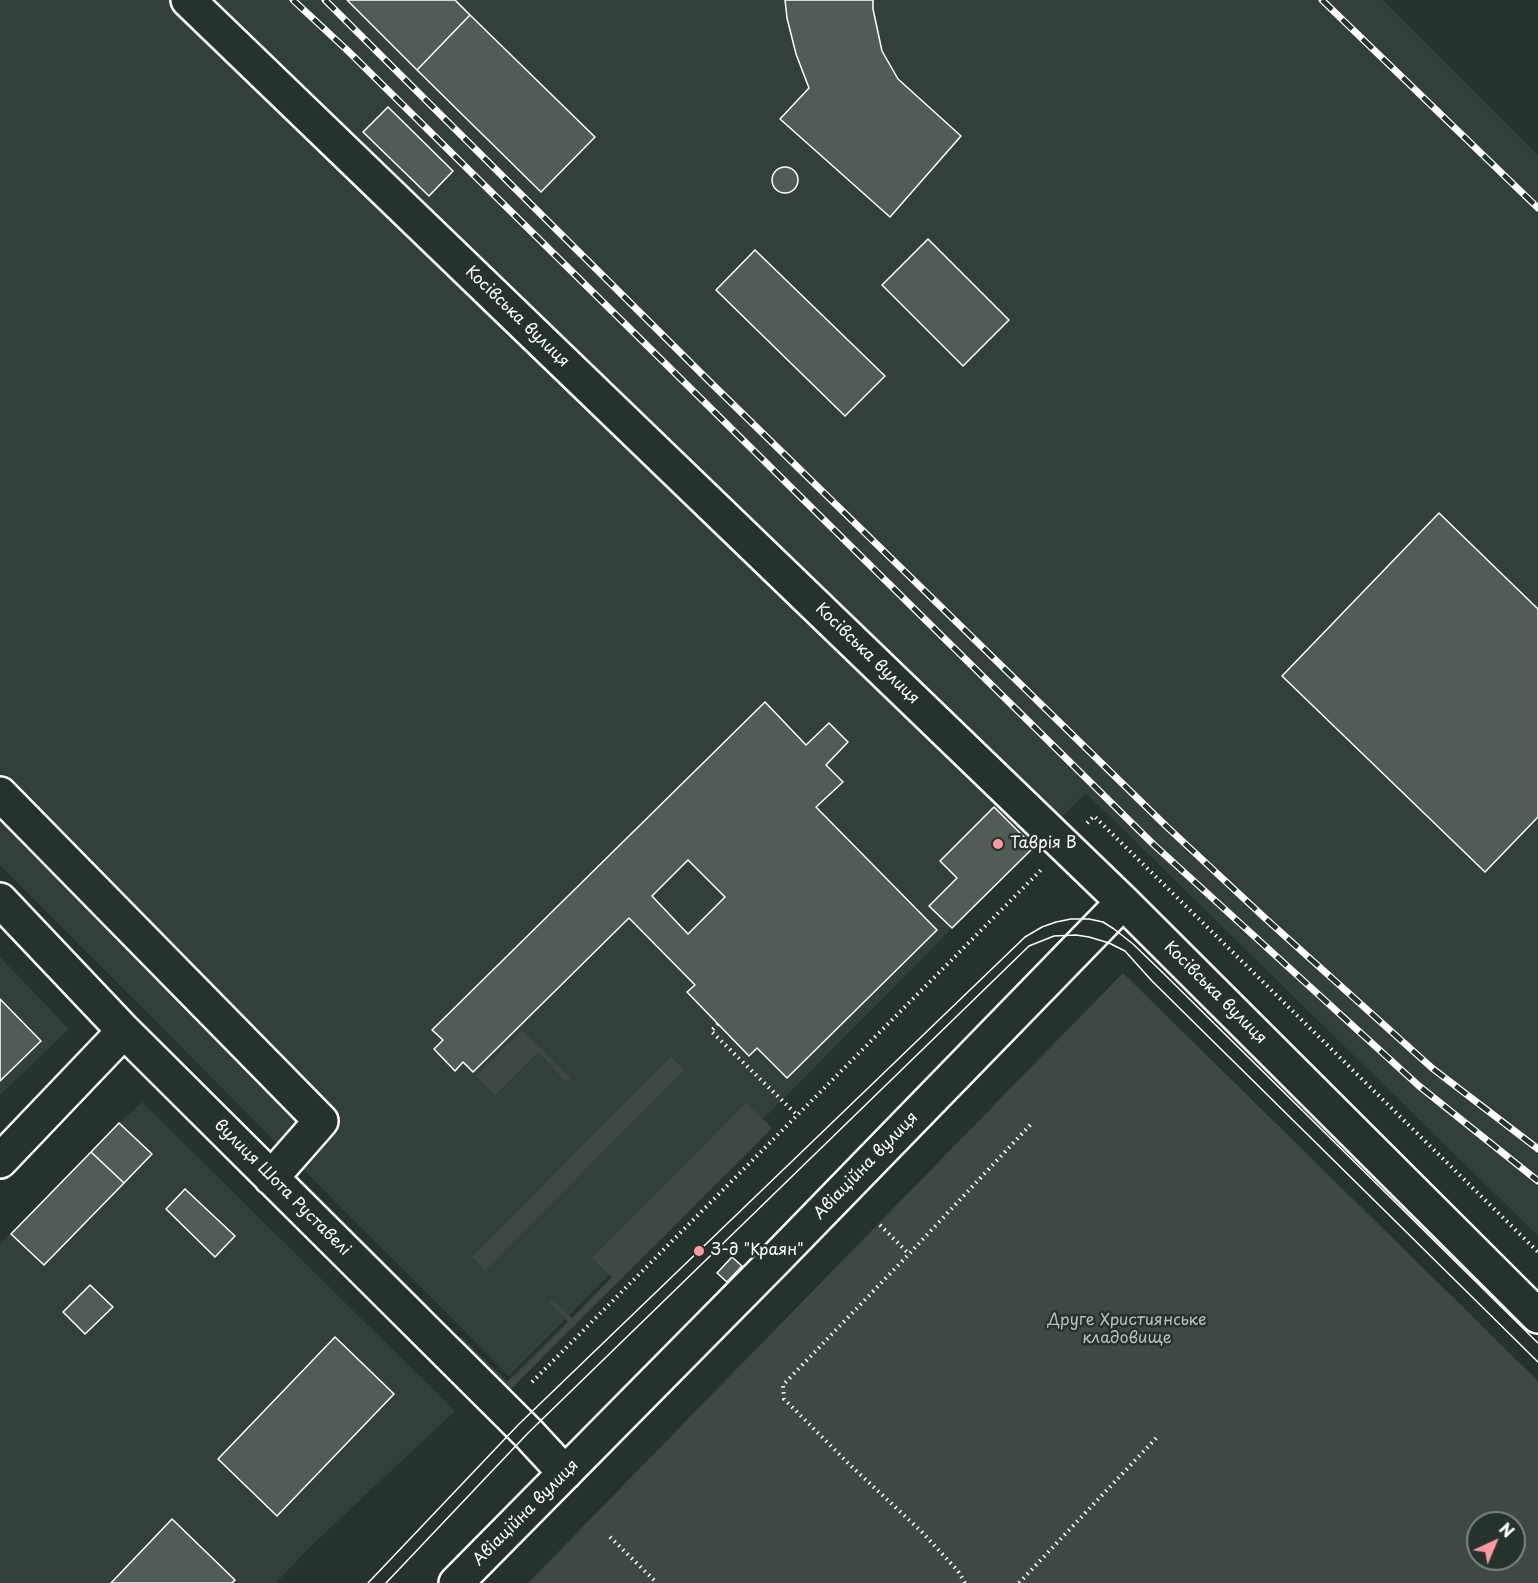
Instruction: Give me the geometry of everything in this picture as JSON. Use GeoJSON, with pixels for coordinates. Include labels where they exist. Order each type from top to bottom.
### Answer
{"type":"FeatureCollection","features":[{"type":"Feature","properties":{"kind":"street","name":"Косівська вулиця"},"geometry":{"type":"LineString","coordinates":[[193,3],[1123,902],[1538,1316]]}},
{"type":"Feature","properties":{"kind":"street"},"geometry":{"type":"LineString","coordinates":[[0,794],[321,1121],[271,1178]]}},
{"type":"Feature","properties":{"kind":"street","name":"вулиця Шота Руставелі"},"geometry":{"type":"LineString","coordinates":[[0,900],[124,1031],[528,1433],[565,1473]]}},
{"type":"Feature","properties":{"kind":"street","name":"Авіаційна вулиця"},"geometry":{"type":"LineString","coordinates":[[456,1583],[773,1262],[1123,902]]}},
{"type":"Feature","properties":{"kind":"street"},"geometry":{"type":"LineString","coordinates":[[0,1161],[124,1031]]}},
{"type":"Feature","properties":{"kind":"path"},"geometry":{"type":"LineString","coordinates":[[532,1382],[1094,816],[1538,1252]]}},
{"type":"Feature","properties":{"kind":"path"},"geometry":{"type":"LineString","coordinates":[[718,1024],[711,1031],[797,1115]]}},
{"type":"Feature","properties":{"kind":"path"},"geometry":{"type":"LineString","coordinates":[[965,1583],[958,1570],[921,1531],[784,1399],[783,1385],[1032,1123]]}},
{"type":"Feature","properties":{"kind":"path"},"geometry":{"type":"LineString","coordinates":[[879,1225],[909,1254]]}},
{"type":"Feature","properties":{"kind":"path"},"geometry":{"type":"LineString","coordinates":[[1019,1583],[1159,1435]]}},
{"type":"Feature","properties":{"kind":"path"},"geometry":{"type":"LineString","coordinates":[[610,1537],[657,1583]]}},
{"type":"Feature","properties":{"kind":"shaded area"},"geometry":{"type":"Polygon","coordinates":[[[0,0],[1383,0],[1538,155],[1538,1236],[1086,793],[509,1376],[0,865],[0,0]]]}},
{"type":"Feature","properties":{"kind":"shaded area"},"geometry":{"type":"Polygon","coordinates":[[[0,957],[69,1029],[0,1095],[0,957]]]}},
{"type":"Feature","properties":{"kind":"shaded area"},"geometry":{"type":"Polygon","coordinates":[[[142,1102],[455,1411],[310,1547],[276,1583],[0,1583],[0,1244],[142,1102]]]}},
{"type":"Feature","properties":{"kind":"green space","name":"Друге Християнське кладовище"},"geometry":{"type":"Polygon","coordinates":[[[1123,973],[1538,1381],[1538,1583],[528,1583],[1123,973]]]}},
{"type":"Feature","properties":{"kind":"green space"},"geometry":{"type":"Polygon","coordinates":[[[522,1030],[570,1078],[567,1082],[538,1052],[495,1095],[476,1076],[522,1030]]]}},
{"type":"Feature","properties":{"kind":"green space"},"geometry":{"type":"Polygon","coordinates":[[[671,1057],[684,1070],[485,1270],[472,1257],[671,1057]]]}},
{"type":"Feature","properties":{"kind":"green space"},"geometry":{"type":"Polygon","coordinates":[[[746,1103],[772,1128],[507,1393],[461,1347],[460,1336],[507,1382],[568,1322],[549,1302],[552,1299],[572,1318],[612,1277],[592,1258],[746,1103]]]}},
{"type":"Feature","properties":{"kind":"green space"},"geometry":{"type":"Polygon","coordinates":[[[293,1171],[432,1309],[418,1307],[288,1177],[293,1171]]]}},
{"type":"Feature","properties":{"kind":"building"},"geometry":{"type":"Polygon","coordinates":[[[347,0],[455,0],[470,15],[417,70],[347,0]]]}},
{"type":"Feature","properties":{"kind":"building"},"geometry":{"type":"Polygon","coordinates":[[[785,0],[873,0],[882,51],[898,79],[961,136],[890,217],[780,119],[809,88],[796,54],[785,0]]]}},
{"type":"Feature","properties":{"kind":"building"},"geometry":{"type":"Polygon","coordinates":[[[470,15],[595,137],[541,192],[417,70],[470,15]]]}},
{"type":"Feature","properties":{"kind":"building"},"geometry":{"type":"Polygon","coordinates":[[[388,107],[453,171],[429,196],[363,132],[388,107]]]}},
{"type":"Feature","properties":{"kind":"building"},"geometry":{"type":"Polygon","coordinates":[[[785,167],[794,171],[798,180],[794,189],[785,193],[776,189],[772,180],[776,171],[785,167]]]}},
{"type":"Feature","properties":{"kind":"building"},"geometry":{"type":"Polygon","coordinates":[[[928,239],[1009,320],[963,366],[882,285],[928,239]]]}},
{"type":"Feature","properties":{"kind":"building"},"geometry":{"type":"Polygon","coordinates":[[[755,250],[885,376],[845,416],[716,290],[755,250]]]}},
{"type":"Feature","properties":{"kind":"building"},"geometry":{"type":"Polygon","coordinates":[[[1439,513],[1538,609],[1538,817],[1485,872],[1282,676],[1439,513]]]}},
{"type":"Feature","properties":{"kind":"building"},"geometry":{"type":"Polygon","coordinates":[[[765,702],[806,745],[829,723],[848,742],[826,765],[843,782],[816,807],[937,930],[787,1078],[757,1048],[749,1056],[687,992],[695,985],[629,918],[473,1072],[463,1062],[455,1071],[434,1049],[443,1040],[432,1030],[765,702]],[[688,860],[652,896],[688,934],[725,897],[688,860]]]}},
{"type":"Feature","properties":{"kind":"building"},"geometry":{"type":"Polygon","coordinates":[[[994,807],[1034,847],[952,928],[929,906],[957,878],[940,861],[994,807]]]}},
{"type":"Feature","properties":{"kind":"building"},"geometry":{"type":"Polygon","coordinates":[[[0,999],[41,1041],[0,1081],[0,999]]]}},
{"type":"Feature","properties":{"kind":"building"},"geometry":{"type":"Polygon","coordinates":[[[119,1123],[152,1154],[124,1183],[91,1152],[119,1123]]]}},
{"type":"Feature","properties":{"kind":"building"},"geometry":{"type":"Polygon","coordinates":[[[91,1152],[124,1183],[44,1265],[11,1234],[91,1152]]]}},
{"type":"Feature","properties":{"kind":"building"},"geometry":{"type":"Polygon","coordinates":[[[185,1189],[235,1236],[215,1257],[166,1209],[185,1189]]]}},
{"type":"Feature","properties":{"kind":"building"},"geometry":{"type":"Polygon","coordinates":[[[732,1257],[742,1266],[727,1282],[717,1273],[732,1257]]]}},
{"type":"Feature","properties":{"kind":"building"},"geometry":{"type":"Polygon","coordinates":[[[90,1285],[113,1307],[85,1334],[63,1312],[90,1285]]]}},
{"type":"Feature","properties":{"kind":"building"},"geometry":{"type":"Polygon","coordinates":[[[335,1337],[394,1394],[277,1516],[218,1459],[335,1337]]]}},
{"type":"Feature","properties":{"kind":"building"},"geometry":{"type":"Polygon","coordinates":[[[172,1519],[235,1580],[232,1583],[111,1583],[172,1519]]]}},
{"type":"Feature","properties":{"kind":"tram line"},"geometry":{"type":"LineString","coordinates":[[368,1583],[519,1424],[1025,937],[1056,922],[1071,919],[1103,922],[1133,944],[1538,1343]]}},
{"type":"Feature","properties":{"kind":"tram line"},"geometry":{"type":"LineString","coordinates":[[386,1583],[528,1433],[1029,946],[1054,936],[1089,937],[1125,951],[1152,981],[1538,1362]]}},
{"type":"Feature","properties":{"kind":"railway"},"geometry":{"type":"LineString","coordinates":[[293,0],[348,51],[1153,844],[1419,1086],[1538,1181]]}},
{"type":"Feature","properties":{"kind":"railway"},"geometry":{"type":"LineString","coordinates":[[325,0],[708,380],[1166,826],[1432,1068],[1538,1149]]}},
{"type":"Feature","properties":{"kind":"railway"},"geometry":{"type":"LineString","coordinates":[[1322,0],[1538,208]]}},
{"type":"Feature","properties":{"kind":"place","name":"Таврія В"},"geometry":{"type":"Point","coordinates":[998,844]}},
{"type":"Feature","properties":{"kind":"place","name":"З-д \"Краян\""},"geometry":{"type":"Point","coordinates":[699,1251]}}]}
